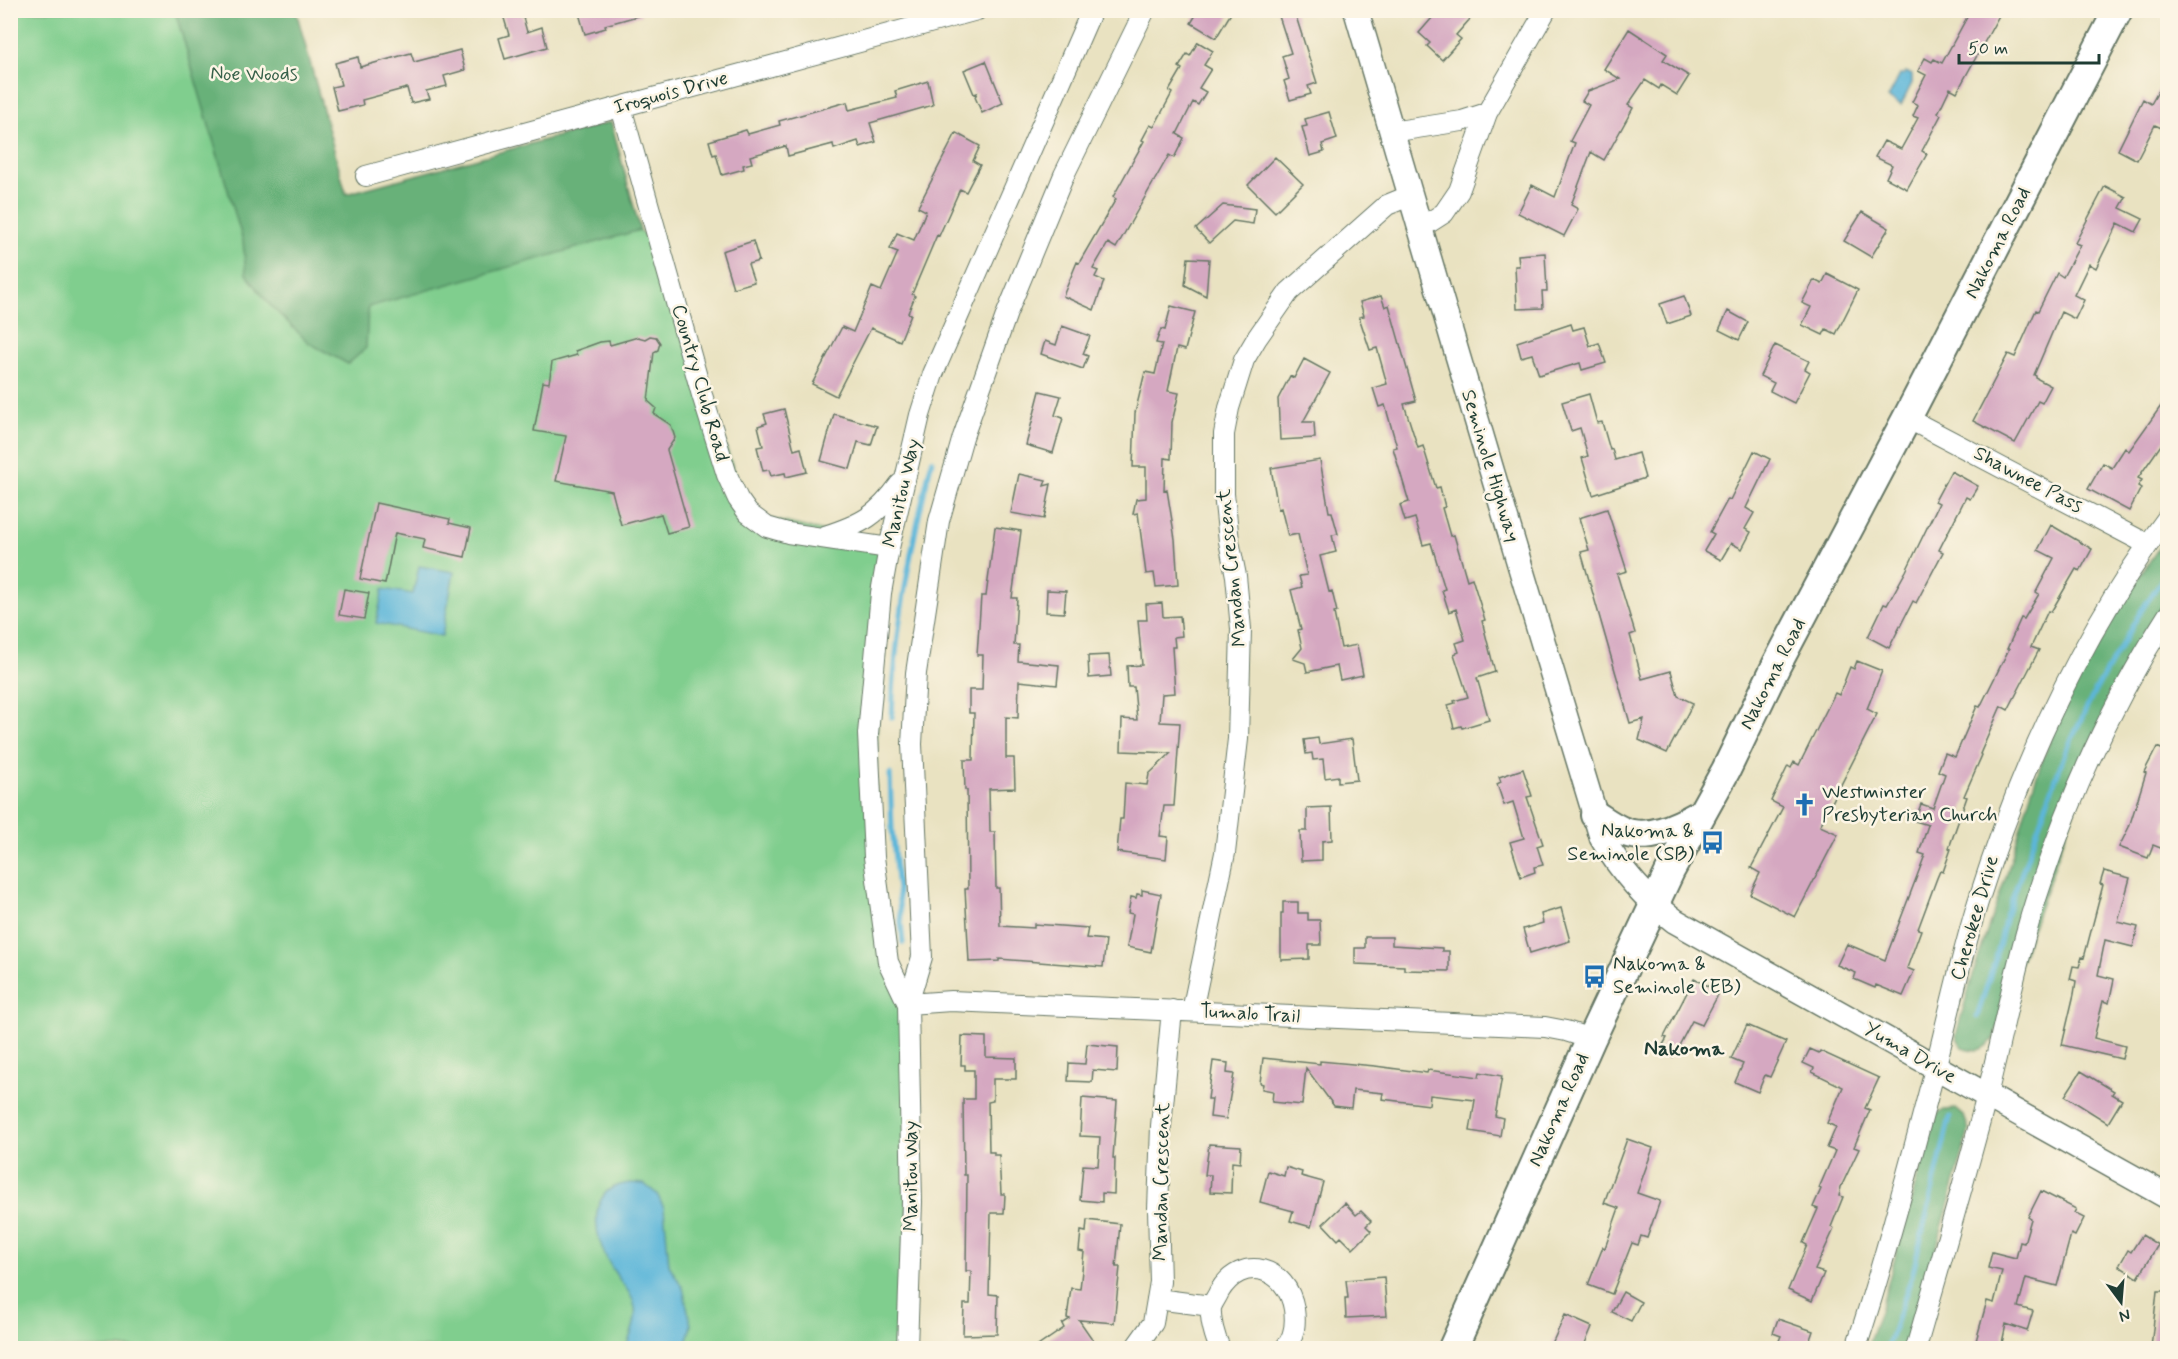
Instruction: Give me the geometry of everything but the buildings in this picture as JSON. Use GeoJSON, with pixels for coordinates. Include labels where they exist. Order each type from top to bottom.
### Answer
{"type":"FeatureCollection","features":[{"type":"Feature","properties":{"kind":"main road","name":"Nakoma Road"},"geometry":{"type":"LineString","coordinates":[[1453,1348],[1591,1039],[1670,871],[1726,770],[1777,664],[2118,10]]}},
{"type":"Feature","properties":{"kind":"main road"},"geometry":{"type":"LineString","coordinates":[[1595,815],[1621,831],[1639,835],[1678,827],[1701,814]]}},
{"type":"Feature","properties":{"kind":"street","name":"Iroquois Drive"},"geometry":{"type":"LineString","coordinates":[[366,176],[977,10]]}},
{"type":"Feature","properties":{"kind":"street","name":"Manitou Way"},"geometry":{"type":"LineString","coordinates":[[908,1004],[888,963],[874,857],[868,734],[881,593],[889,548],[920,415],[933,374],[1092,10]]}},
{"type":"Feature","properties":{"kind":"street","name":"Manitou Way"},"geometry":{"type":"LineString","coordinates":[[907,1348],[912,1202],[908,1004],[922,957],[912,744],[916,673],[939,521],[963,437],[1007,313],[1064,175],[1145,10]]}},
{"type":"Feature","properties":{"kind":"street","name":"Seminole Highway"},"geometry":{"type":"LineString","coordinates":[[1356,10],[1562,712],[1602,838],[1633,884],[1654,905]]}},
{"type":"Feature","properties":{"kind":"street"},"geometry":{"type":"LineString","coordinates":[[1419,229],[1444,213],[1459,191],[1487,113],[1546,10]]}},
{"type":"Feature","properties":{"kind":"street","name":"Country Club Road"},"geometry":{"type":"LineString","coordinates":[[621,107],[702,395],[727,475],[738,499],[748,513],[767,527],[788,533],[889,548]]}},
{"type":"Feature","properties":{"kind":"street"},"geometry":{"type":"LineString","coordinates":[[1391,132],[1462,121],[1487,113]]}},
{"type":"Feature","properties":{"kind":"street","name":"Mandan Crescent"},"geometry":{"type":"LineString","coordinates":[[1192,1011],[1225,853],[1238,739],[1241,629],[1224,494],[1224,434],[1229,408],[1244,360],[1289,292],[1387,205],[1409,196]]}},
{"type":"Feature","properties":{"kind":"street","name":"Shawnee Pass"},"geometry":{"type":"LineString","coordinates":[[1907,417],[2147,544]]}},
{"type":"Feature","properties":{"kind":"street"},"geometry":{"type":"LineString","coordinates":[[820,538],[848,529],[867,519],[887,503],[905,477]]}},
{"type":"Feature","properties":{"kind":"street","name":"Cherokee Drive"},"geometry":{"type":"LineString","coordinates":[[1856,1348],[1883,1267],[1977,905],[2019,785],[2054,705],[2098,625],[2147,544],[2168,517]]}},
{"type":"Feature","properties":{"kind":"street"},"geometry":{"type":"LineString","coordinates":[[1916,1348],[1986,1097],[2041,882],[2066,814],[2111,715],[2145,651],[2168,615]]}},
{"type":"Feature","properties":{"kind":"street","name":"Yuma Drive"},"geometry":{"type":"LineString","coordinates":[[1654,905],[1675,921],[2168,1197]]}},
{"type":"Feature","properties":{"kind":"street","name":"Tumalo Trail"},"geometry":{"type":"LineString","coordinates":[[908,1004],[951,1001],[1385,1022],[1545,1027],[1591,1039]]}},
{"type":"Feature","properties":{"kind":"street","name":"Mandan Crescent"},"geometry":{"type":"LineString","coordinates":[[1135,1348],[1153,1323],[1160,1282],[1158,1209],[1161,1126],[1172,1010]]}},
{"type":"Feature","properties":{"kind":"street"},"geometry":{"type":"LineString","coordinates":[[1220,1348],[1211,1306],[1221,1288],[1236,1275],[1250,1270],[1270,1272],[1280,1278],[1292,1298],[1295,1315],[1294,1331],[1286,1348]]}},
{"type":"Feature","properties":{"kind":"street"},"geometry":{"type":"LineString","coordinates":[[1157,1299],[1211,1306]]}},
{"type":"Feature","properties":{"kind":"green space"},"geometry":{"type":"Polygon","coordinates":[[[10,11],[296,11],[346,194],[611,122],[640,230],[663,257],[748,513],[889,548],[881,593],[874,857],[908,1004],[907,1348],[11,1348],[10,11]]]}},
{"type":"Feature","properties":{"kind":"green space","name":"Noe Woods"},"geometry":{"type":"Polygon","coordinates":[[[175,11],[296,11],[346,194],[611,122],[640,230],[368,307],[366,348],[348,364],[309,343],[269,304],[246,274],[243,241],[175,11]]]}},
{"type":"Feature","properties":{"kind":"green space"},"geometry":{"type":"Polygon","coordinates":[[[2167,536],[2167,602],[2115,694],[1993,1040],[1979,1050],[1962,1047],[1956,1036],[1967,996],[2049,743],[2077,681],[2111,621],[2167,536]]]}},
{"type":"Feature","properties":{"kind":"green space"},"geometry":{"type":"Polygon","coordinates":[[[1956,1109],[1964,1116],[1969,1130],[1909,1348],[1867,1348],[1880,1311],[1935,1116],[1944,1110],[1956,1109]]]}},
{"type":"Feature","properties":{"kind":"water"},"geometry":{"type":"Polygon","coordinates":[[[1906,72],[1912,75],[1912,83],[1901,105],[1888,98],[1900,75],[1906,72]]]}},
{"type":"Feature","properties":{"kind":"water"},"geometry":{"type":"Polygon","coordinates":[[[419,566],[454,572],[442,636],[376,623],[383,589],[413,594],[419,566]]]}},
{"type":"Feature","properties":{"kind":"water"},"geometry":{"type":"Polygon","coordinates":[[[630,1183],[644,1184],[657,1194],[664,1208],[669,1265],[683,1288],[691,1325],[685,1348],[626,1348],[634,1323],[634,1303],[607,1259],[596,1221],[597,1211],[605,1193],[616,1186],[630,1183]]]}},
{"type":"Feature","properties":{"kind":"waterway"},"geometry":{"type":"LineString","coordinates":[[892,718],[900,620],[917,524],[932,460]]}},
{"type":"Feature","properties":{"kind":"waterway"},"geometry":{"type":"LineString","coordinates":[[1977,1017],[1999,947],[2006,916],[2065,753],[2095,691],[2141,611],[2168,570]]}},
{"type":"Feature","properties":{"kind":"waterway"},"geometry":{"type":"LineString","coordinates":[[890,774],[892,829],[903,943]]}},
{"type":"Feature","properties":{"kind":"waterway"},"geometry":{"type":"LineString","coordinates":[[1887,1348],[1912,1276],[1950,1117]]}},
{"type":"Feature","properties":{"kind":"place","name":"Westminster Presbyterian Church"},"geometry":{"type":"Point","coordinates":[1804,804]}},
{"type":"Feature","properties":{"kind":"place","name":"Nakoma & Seminole (SB)"},"geometry":{"type":"Point","coordinates":[1712,842]}},
{"type":"Feature","properties":{"kind":"place","name":"Nakoma & Seminole (EB)"},"geometry":{"type":"Point","coordinates":[1595,976]}},
{"type":"Feature","properties":{"kind":"district","name":"Nakoma"},"geometry":{"type":"Point","coordinates":[1684,1049]}}]}
